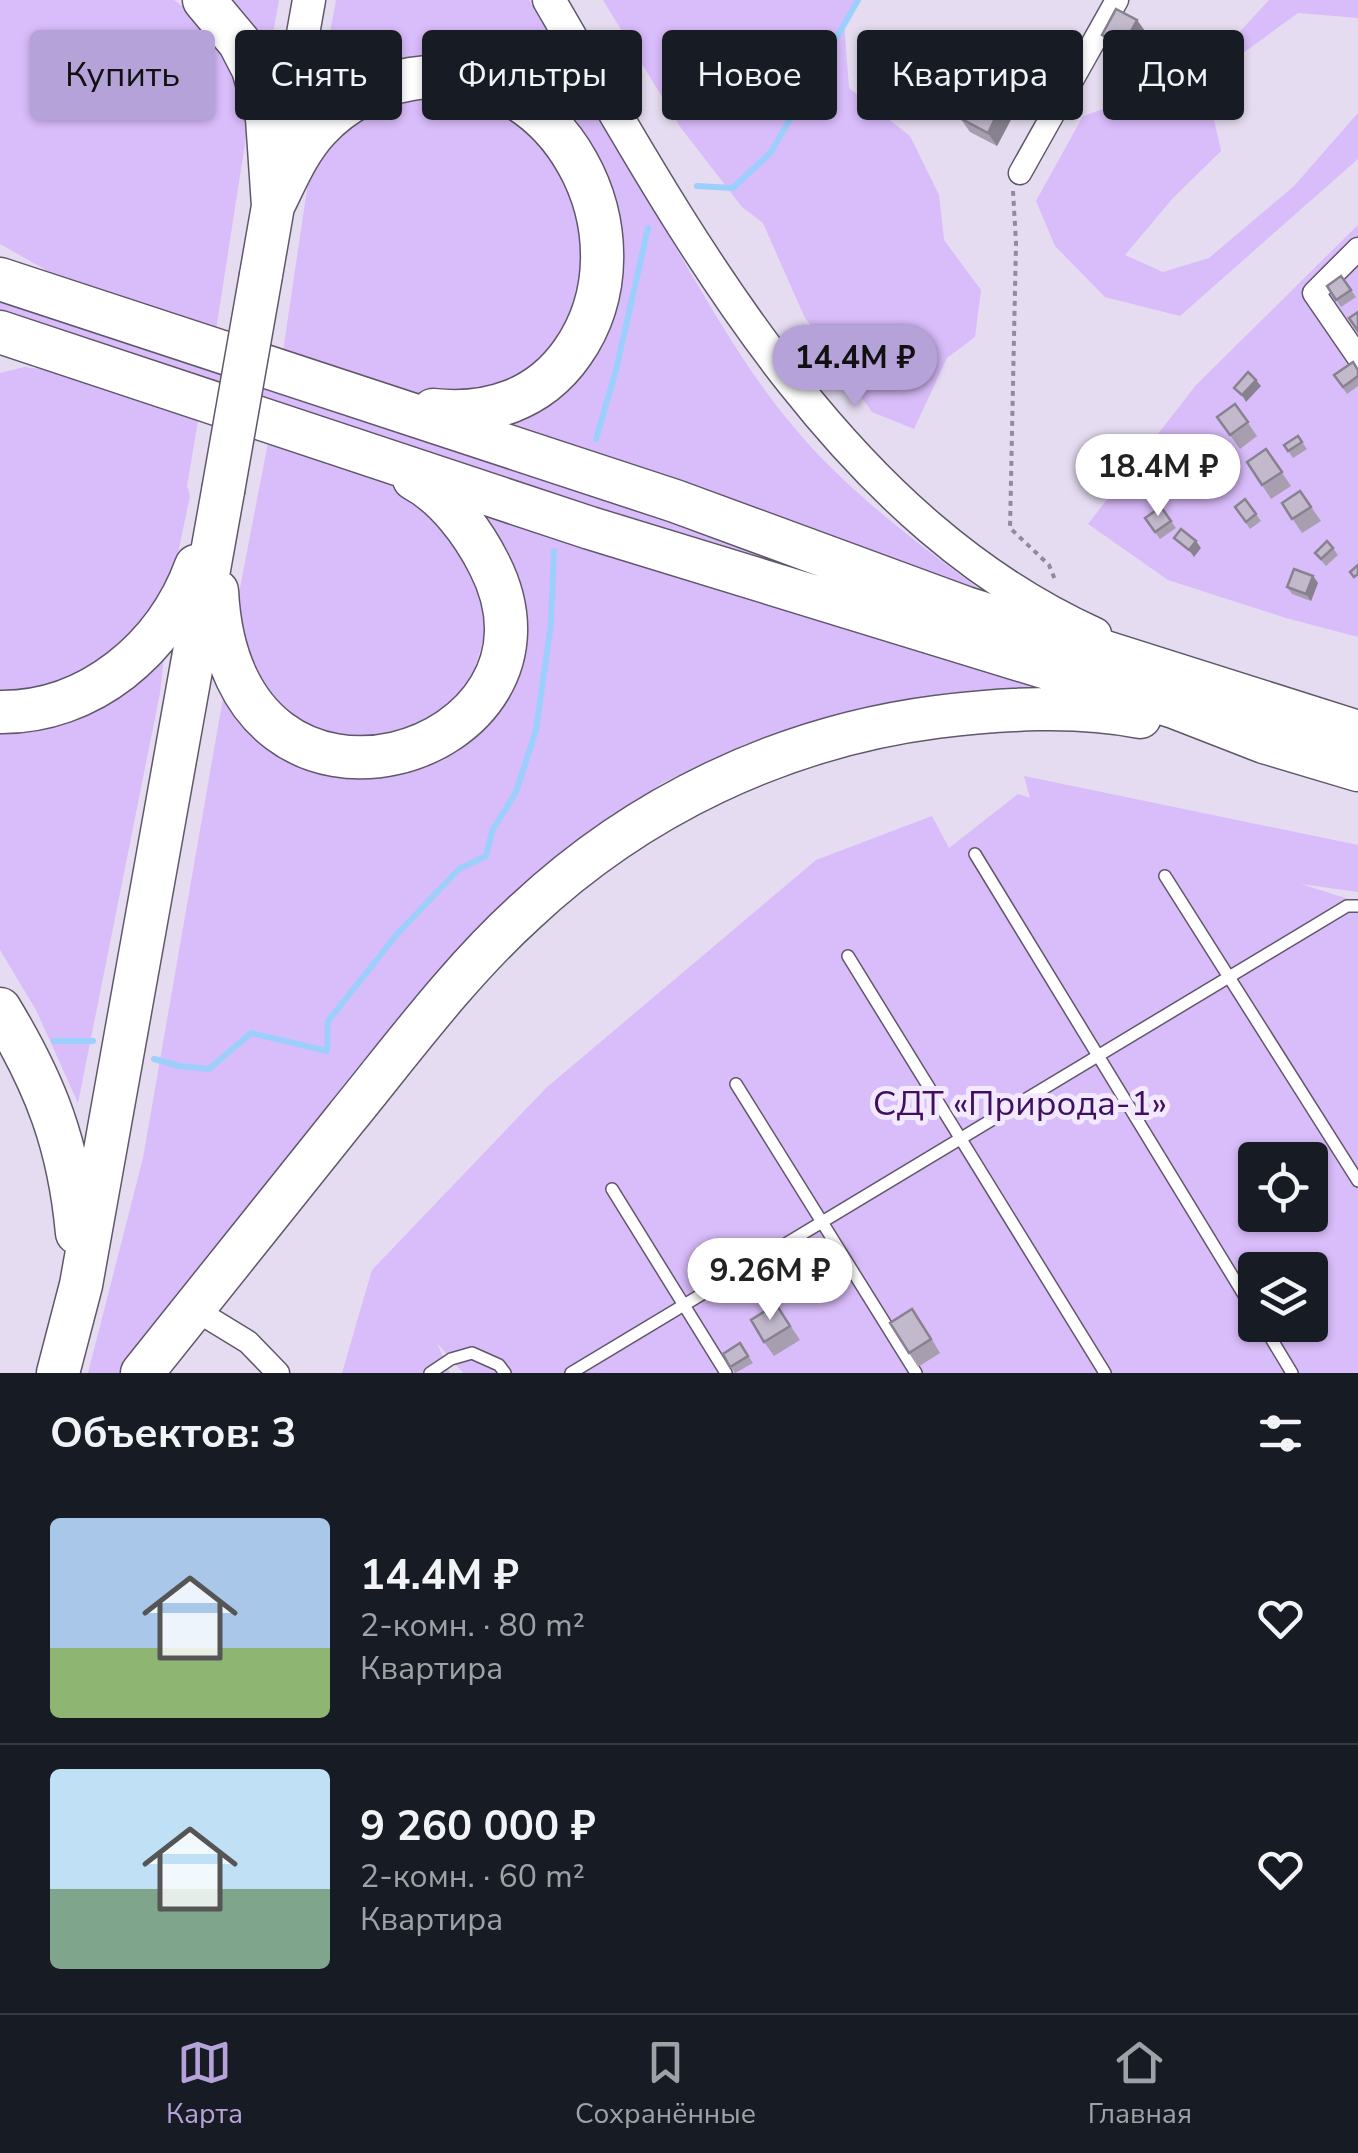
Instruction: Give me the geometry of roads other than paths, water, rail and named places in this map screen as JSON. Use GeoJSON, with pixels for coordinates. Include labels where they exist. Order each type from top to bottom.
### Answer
{"type":"FeatureCollection","features":[{"type":"Feature","properties":{"kind":"highway"},"geometry":{"type":"LineString","coordinates":[[58,1373],[81,1285],[272,206],[262,94],[239,42],[204,0]]}},
{"type":"Feature","properties":{"kind":"highway"},"geometry":{"type":"LineString","coordinates":[[272,206],[317,130],[356,98],[392,82],[433,75],[475,78],[503,88],[533,108],[573,154],[590,188],[602,227],[604,262],[597,302],[581,341],[560,370],[532,393],[488,410],[461,413],[374,403]]}},
{"type":"Feature","properties":{"kind":"highway"},"geometry":{"type":"LineString","coordinates":[[0,260],[28,279],[94,311]]}},
{"type":"Feature","properties":{"kind":"highway"},"geometry":{"type":"LineString","coordinates":[[0,279],[675,501],[1267,723],[1358,770]]}},
{"type":"Feature","properties":{"kind":"highway"},"geometry":{"type":"LineString","coordinates":[[0,332],[628,540],[1174,708],[1267,723]]}},
{"type":"Feature","properties":{"kind":"highway"},"geometry":{"type":"LineString","coordinates":[[0,360],[28,356],[92,362]]}},
{"type":"Feature","properties":{"kind":"highway"},"geometry":{"type":"LineString","coordinates":[[223,491],[217,592],[220,624],[226,651],[252,702],[284,734],[322,755],[354,759],[394,756],[434,741],[474,708],[497,672],[505,613],[496,576],[484,552],[452,510],[422,484],[374,457]]}},
{"type":"Feature","properties":{"kind":"highway"},"geometry":{"type":"LineString","coordinates":[[0,712],[22,712],[73,698],[110,678],[158,638],[192,577],[223,491]]}},
{"type":"Feature","properties":{"kind":"highway"},"geometry":{"type":"LineString","coordinates":[[142,1373],[473,965],[568,873],[658,812],[759,762],[810,744],[872,728],[970,713],[1051,711],[1358,732]]}},
{"type":"Feature","properties":{"kind":"highway"},"geometry":{"type":"LineString","coordinates":[[0,1009],[51,1107],[68,1162],[81,1285]]}},
{"type":"Feature","properties":{"kind":"main road"},"geometry":{"type":"LineString","coordinates":[[272,206],[308,0]]}},
{"type":"Feature","properties":{"kind":"main road"},"geometry":{"type":"LineString","coordinates":[[549,0],[735,303],[801,394],[848,450],[924,522],[1006,585],[1267,723]]}},
{"type":"Feature","properties":{"kind":"street"},"geometry":{"type":"LineString","coordinates":[[1020,173],[1117,0]]}},
{"type":"Feature","properties":{"kind":"street"},"geometry":{"type":"LineString","coordinates":[[1358,249],[1314,294],[1358,357]]}},
{"type":"Feature","properties":{"kind":"street"},"geometry":{"type":"LineString","coordinates":[[194,1309],[248,1342],[278,1373]]}},
{"type":"Feature","properties":{"kind":"lane"},"geometry":{"type":"LineString","coordinates":[[976,854],[1238,1284]]}},
{"type":"Feature","properties":{"kind":"lane"},"geometry":{"type":"LineString","coordinates":[[1165,876],[1358,1180]]}},
{"type":"Feature","properties":{"kind":"lane"},"geometry":{"type":"LineString","coordinates":[[571,1373],[1347,906],[1358,906]]}},
{"type":"Feature","properties":{"kind":"lane"},"geometry":{"type":"LineString","coordinates":[[848,956],[1105,1373]]}},
{"type":"Feature","properties":{"kind":"lane"},"geometry":{"type":"LineString","coordinates":[[736,1084],[916,1373]]}},
{"type":"Feature","properties":{"kind":"lane"},"geometry":{"type":"LineString","coordinates":[[612,1190],[726,1373]]}},
{"type":"Feature","properties":{"kind":"lane"},"geometry":{"type":"LineString","coordinates":[[1273,1342],[1292,1373]]}},
{"type":"Feature","properties":{"kind":"lane"},"geometry":{"type":"LineString","coordinates":[[430,1373],[452,1359],[472,1353],[506,1373]]}},
{"type":"Feature","properties":{"kind":"waterway"},"geometry":{"type":"LineString","coordinates":[[697,186],[733,188],[771,152],[858,0]]}},
{"type":"Feature","properties":{"kind":"waterway"},"geometry":{"type":"LineString","coordinates":[[596,439],[648,228]]}},
{"type":"Feature","properties":{"kind":"waterway"},"geometry":{"type":"LineString","coordinates":[[154,1059],[209,1069],[251,1033],[327,1051],[328,1021],[398,933],[459,869],[486,856],[492,831],[516,792],[536,730],[551,623],[554,551]]}},
{"type":"Feature","properties":{"kind":"waterway"},"geometry":{"type":"LineString","coordinates":[[54,1041],[93,1041]]}},
{"type":"Feature","properties":{"kind":"park label","name":"СДТ «Природа-1»"},"geometry":{"type":"Point","coordinates":[1020,1103]}}]}
